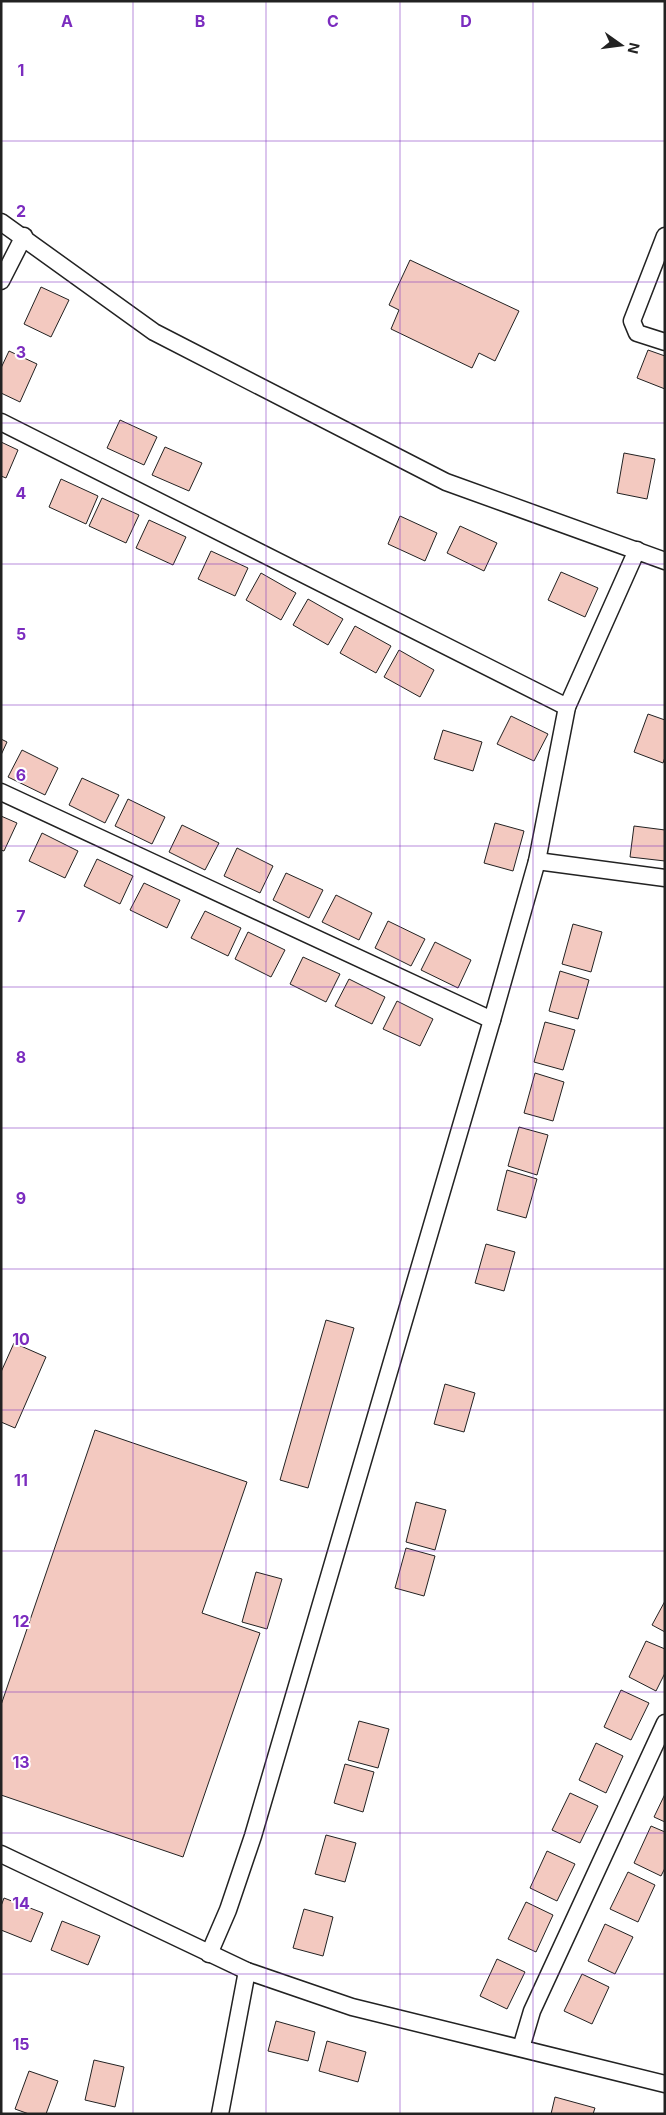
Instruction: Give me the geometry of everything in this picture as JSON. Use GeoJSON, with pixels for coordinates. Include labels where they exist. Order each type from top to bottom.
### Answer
{"type":"FeatureCollection","features":[{"type":"Feature","properties":{"kind":"street"},"geometry":{"type":"LineString","coordinates":[[1,222],[24,236],[154,332],[446,482],[665,561]]}},
{"type":"Feature","properties":{"kind":"street"},"geometry":{"type":"LineString","coordinates":[[1,281],[24,236]]}},
{"type":"Feature","properties":{"kind":"street"},"geometry":{"type":"LineString","coordinates":[[665,236],[632,320],[637,333],[665,342]]}},
{"type":"Feature","properties":{"kind":"street"},"geometry":{"type":"LineString","coordinates":[[1,422],[567,707]]}},
{"type":"Feature","properties":{"kind":"street"},"geometry":{"type":"LineString","coordinates":[[209,1954],[228,1910],[253,1836],[492,1020],[536,861],[567,707],[637,550]]}},
{"type":"Feature","properties":{"kind":"street"},"geometry":{"type":"LineString","coordinates":[[1,792],[492,1020]]}},
{"type":"Feature","properties":{"kind":"street"},"geometry":{"type":"LineString","coordinates":[[536,861],[665,878]]}},
{"type":"Feature","properties":{"kind":"street"},"geometry":{"type":"LineString","coordinates":[[522,2048],[532,2010],[665,1723]]}},
{"type":"Feature","properties":{"kind":"street"},"geometry":{"type":"LineString","coordinates":[[1,1854],[247,1971],[352,2007],[665,2084]]}},
{"type":"Feature","properties":{"kind":"street"},"geometry":{"type":"LineString","coordinates":[[220,2114],[247,1971]]}},
{"type":"Feature","properties":{"kind":"building"},"geometry":{"type":"Polygon","coordinates":[[[410,260],[519,311],[495,361],[479,353],[472,368],[391,329],[399,310],[389,305],[410,260]]]}},
{"type":"Feature","properties":{"kind":"building"},"geometry":{"type":"Polygon","coordinates":[[[41,287],[69,300],[51,337],[24,324],[41,287]]]}},
{"type":"Feature","properties":{"kind":"building"},"geometry":{"type":"Polygon","coordinates":[[[648,350],[665,356],[665,389],[637,378],[648,350]]]}},
{"type":"Feature","properties":{"kind":"building"},"geometry":{"type":"Polygon","coordinates":[[[9,351],[37,364],[20,402],[1,393],[1,368],[9,351]]]}},
{"type":"Feature","properties":{"kind":"building"},"geometry":{"type":"Polygon","coordinates":[[[120,420],[157,437],[144,465],[107,448],[120,420]]]}},
{"type":"Feature","properties":{"kind":"building"},"geometry":{"type":"Polygon","coordinates":[[[1,442],[18,450],[6,478],[1,476],[1,442]]]}},
{"type":"Feature","properties":{"kind":"building"},"geometry":{"type":"Polygon","coordinates":[[[165,447],[202,463],[189,491],[152,475],[165,447]]]}},
{"type":"Feature","properties":{"kind":"building"},"geometry":{"type":"Polygon","coordinates":[[[624,453],[655,459],[647,499],[617,493],[624,453]]]}},
{"type":"Feature","properties":{"kind":"building"},"geometry":{"type":"Polygon","coordinates":[[[61,479],[98,496],[86,524],[49,507],[61,479]]]}},
{"type":"Feature","properties":{"kind":"building"},"geometry":{"type":"Polygon","coordinates":[[[102,498],[139,515],[126,543],[89,526],[102,498]]]}},
{"type":"Feature","properties":{"kind":"building"},"geometry":{"type":"Polygon","coordinates":[[[400,516],[437,533],[425,561],[388,544],[400,516]]]}},
{"type":"Feature","properties":{"kind":"building"},"geometry":{"type":"Polygon","coordinates":[[[149,520],[186,537],[173,565],[136,548],[149,520]]]}},
{"type":"Feature","properties":{"kind":"building"},"geometry":{"type":"Polygon","coordinates":[[[460,526],[497,543],[484,571],[447,553],[460,526]]]}},
{"type":"Feature","properties":{"kind":"building"},"geometry":{"type":"Polygon","coordinates":[[[211,551],[248,568],[235,596],[198,579],[211,551]]]}},
{"type":"Feature","properties":{"kind":"building"},"geometry":{"type":"Polygon","coordinates":[[[561,572],[598,588],[585,617],[548,600],[561,572]]]}},
{"type":"Feature","properties":{"kind":"building"},"geometry":{"type":"Polygon","coordinates":[[[261,573],[296,593],[281,620],[246,600],[261,573]]]}},
{"type":"Feature","properties":{"kind":"building"},"geometry":{"type":"Polygon","coordinates":[[[308,599],[343,619],[328,645],[293,625],[308,599]]]}},
{"type":"Feature","properties":{"kind":"building"},"geometry":{"type":"Polygon","coordinates":[[[355,626],[391,646],[376,673],[340,653],[355,626]]]}},
{"type":"Feature","properties":{"kind":"building"},"geometry":{"type":"Polygon","coordinates":[[[399,650],[434,670],[420,697],[384,677],[399,650]]]}},
{"type":"Feature","properties":{"kind":"building"},"geometry":{"type":"Polygon","coordinates":[[[648,714],[665,720],[665,757],[663,763],[634,752],[648,714]]]}},
{"type":"Feature","properties":{"kind":"building"},"geometry":{"type":"Polygon","coordinates":[[[511,716],[548,734],[534,761],[497,744],[511,716]]]}},
{"type":"Feature","properties":{"kind":"building"},"geometry":{"type":"Polygon","coordinates":[[[443,730],[482,742],[473,771],[434,759],[443,730]]]}},
{"type":"Feature","properties":{"kind":"building"},"geometry":{"type":"Polygon","coordinates":[[[1,739],[7,742],[1,755],[1,739]]]}},
{"type":"Feature","properties":{"kind":"building"},"geometry":{"type":"Polygon","coordinates":[[[22,750],[58,768],[45,795],[8,777],[22,750]]]}},
{"type":"Feature","properties":{"kind":"building"},"geometry":{"type":"Polygon","coordinates":[[[82,778],[119,795],[105,823],[69,805],[82,778]]]}},
{"type":"Feature","properties":{"kind":"building"},"geometry":{"type":"Polygon","coordinates":[[[128,799],[165,817],[152,844],[115,826],[128,799]]]}},
{"type":"Feature","properties":{"kind":"building"},"geometry":{"type":"Polygon","coordinates":[[[1,816],[17,823],[4,851],[1,850],[1,816]]]}},
{"type":"Feature","properties":{"kind":"building"},"geometry":{"type":"Polygon","coordinates":[[[495,823],[524,831],[513,871],[484,863],[495,823]]]}},
{"type":"Feature","properties":{"kind":"building"},"geometry":{"type":"Polygon","coordinates":[[[182,825],[219,843],[205,870],[169,852],[182,825]]]}},
{"type":"Feature","properties":{"kind":"building"},"geometry":{"type":"Polygon","coordinates":[[[634,826],[665,830],[665,861],[630,857],[634,826]]]}},
{"type":"Feature","properties":{"kind":"building"},"geometry":{"type":"Polygon","coordinates":[[[42,833],[78,851],[65,878],[29,861],[42,833]]]}},
{"type":"Feature","properties":{"kind":"building"},"geometry":{"type":"Polygon","coordinates":[[[237,848],[273,866],[260,893],[224,876],[237,848]]]}},
{"type":"Feature","properties":{"kind":"building"},"geometry":{"type":"Polygon","coordinates":[[[97,859],[133,876],[120,904],[84,886],[97,859]]]}},
{"type":"Feature","properties":{"kind":"building"},"geometry":{"type":"Polygon","coordinates":[[[286,873],[323,890],[309,918],[273,900],[286,873]]]}},
{"type":"Feature","properties":{"kind":"building"},"geometry":{"type":"Polygon","coordinates":[[[144,883],[180,900],[167,928],[130,910],[144,883]]]}},
{"type":"Feature","properties":{"kind":"building"},"geometry":{"type":"Polygon","coordinates":[[[336,895],[372,913],[359,940],[322,922],[336,895]]]}},
{"type":"Feature","properties":{"kind":"building"},"geometry":{"type":"Polygon","coordinates":[[[205,911],[241,928],[228,956],[191,938],[205,911]]]}},
{"type":"Feature","properties":{"kind":"building"},"geometry":{"type":"Polygon","coordinates":[[[388,921],[425,939],[411,966],[375,948],[388,921]]]}},
{"type":"Feature","properties":{"kind":"building"},"geometry":{"type":"Polygon","coordinates":[[[573,924],[602,932],[591,972],[562,964],[573,924]]]}},
{"type":"Feature","properties":{"kind":"building"},"geometry":{"type":"Polygon","coordinates":[[[248,932],[285,950],[271,977],[235,959],[248,932]]]}},
{"type":"Feature","properties":{"kind":"building"},"geometry":{"type":"Polygon","coordinates":[[[435,942],[471,960],[458,988],[421,970],[435,942]]]}},
{"type":"Feature","properties":{"kind":"building"},"geometry":{"type":"Polygon","coordinates":[[[303,957],[340,974],[326,1002],[290,984],[303,957]]]}},
{"type":"Feature","properties":{"kind":"building"},"geometry":{"type":"Polygon","coordinates":[[[560,971],[589,980],[578,1019],[549,1011],[560,971]]]}},
{"type":"Feature","properties":{"kind":"building"},"geometry":{"type":"Polygon","coordinates":[[[349,979],[385,997],[372,1024],[335,1006],[349,979]]]}},
{"type":"Feature","properties":{"kind":"building"},"geometry":{"type":"Polygon","coordinates":[[[397,1001],[433,1019],[420,1046],[383,1029],[397,1001]]]}},
{"type":"Feature","properties":{"kind":"building"},"geometry":{"type":"Polygon","coordinates":[[[545,1022],[575,1030],[563,1070],[534,1062],[545,1022]]]}},
{"type":"Feature","properties":{"kind":"building"},"geometry":{"type":"Polygon","coordinates":[[[535,1073],[564,1082],[553,1121],[524,1113],[535,1073]]]}},
{"type":"Feature","properties":{"kind":"building"},"geometry":{"type":"Polygon","coordinates":[[[519,1127],[548,1135],[537,1175],[508,1166],[519,1127]]]}},
{"type":"Feature","properties":{"kind":"building"},"geometry":{"type":"Polygon","coordinates":[[[507,1170],[537,1179],[526,1218],[497,1210],[507,1170]]]}},
{"type":"Feature","properties":{"kind":"building"},"geometry":{"type":"Polygon","coordinates":[[[486,1244],[515,1252],[504,1291],[475,1283],[486,1244]]]}},
{"type":"Feature","properties":{"kind":"building"},"geometry":{"type":"Polygon","coordinates":[[[326,1320],[354,1328],[308,1488],[280,1480],[326,1320]]]}},
{"type":"Feature","properties":{"kind":"building"},"geometry":{"type":"Polygon","coordinates":[[[14,1343],[46,1357],[15,1428],[1,1422],[1,1372],[14,1343]]]}},
{"type":"Feature","properties":{"kind":"building"},"geometry":{"type":"Polygon","coordinates":[[[445,1384],[475,1393],[464,1432],[434,1424],[445,1384]]]}},
{"type":"Feature","properties":{"kind":"building"},"geometry":{"type":"Polygon","coordinates":[[[95,1430],[247,1482],[202,1613],[260,1633],[183,1857],[1,1795],[1,1705],[95,1430]]]}},
{"type":"Feature","properties":{"kind":"building"},"geometry":{"type":"Polygon","coordinates":[[[416,1502],[446,1510],[435,1550],[406,1542],[416,1502]]]}},
{"type":"Feature","properties":{"kind":"building"},"geometry":{"type":"Polygon","coordinates":[[[406,1548],[435,1556],[424,1596],[395,1588],[406,1548]]]}},
{"type":"Feature","properties":{"kind":"building"},"geometry":{"type":"Polygon","coordinates":[[[256,1572],[282,1579],[267,1629],[242,1622],[256,1572]]]}},
{"type":"Feature","properties":{"kind":"building"},"geometry":{"type":"Polygon","coordinates":[[[665,1601],[665,1632],[652,1625],[665,1601]]]}},
{"type":"Feature","properties":{"kind":"building"},"geometry":{"type":"Polygon","coordinates":[[[646,1641],[665,1649],[665,1673],[656,1691],[629,1677],[646,1641]]]}},
{"type":"Feature","properties":{"kind":"building"},"geometry":{"type":"Polygon","coordinates":[[[621,1690],[649,1703],[631,1740],[604,1727],[621,1690]]]}},
{"type":"Feature","properties":{"kind":"building"},"geometry":{"type":"Polygon","coordinates":[[[359,1721],[389,1729],[378,1768],[348,1760],[359,1721]]]}},
{"type":"Feature","properties":{"kind":"building"},"geometry":{"type":"Polygon","coordinates":[[[596,1743],[623,1756],[606,1793],[579,1780],[596,1743]]]}},
{"type":"Feature","properties":{"kind":"building"},"geometry":{"type":"Polygon","coordinates":[[[345,1764],[374,1772],[363,1812],[334,1803],[345,1764]]]}},
{"type":"Feature","properties":{"kind":"building"},"geometry":{"type":"Polygon","coordinates":[[[570,1793],[598,1806],[580,1843],[552,1830],[570,1793]]]}},
{"type":"Feature","properties":{"kind":"building"},"geometry":{"type":"Polygon","coordinates":[[[665,1794],[665,1822],[654,1817],[665,1794]]]}},
{"type":"Feature","properties":{"kind":"building"},"geometry":{"type":"Polygon","coordinates":[[[651,1826],[665,1832],[665,1868],[661,1876],[634,1863],[651,1826]]]}},
{"type":"Feature","properties":{"kind":"building"},"geometry":{"type":"Polygon","coordinates":[[[326,1835],[356,1843],[345,1882],[315,1874],[326,1835]]]}},
{"type":"Feature","properties":{"kind":"building"},"geometry":{"type":"Polygon","coordinates":[[[547,1851],[575,1864],[557,1901],[530,1888],[547,1851]]]}},
{"type":"Feature","properties":{"kind":"building"},"geometry":{"type":"Polygon","coordinates":[[[628,1872],[655,1885],[638,1922],[610,1909],[628,1872]]]}},
{"type":"Feature","properties":{"kind":"building"},"geometry":{"type":"Polygon","coordinates":[[[4,1898],[43,1913],[31,1942],[1,1930],[1,1906],[4,1898]]]}},
{"type":"Feature","properties":{"kind":"building"},"geometry":{"type":"Polygon","coordinates":[[[526,1902],[553,1915],[536,1952],[508,1939],[526,1902]]]}},
{"type":"Feature","properties":{"kind":"building"},"geometry":{"type":"Polygon","coordinates":[[[304,1909],[333,1917],[323,1956],[293,1948],[304,1909]]]}},
{"type":"Feature","properties":{"kind":"building"},"geometry":{"type":"Polygon","coordinates":[[[62,1921],[100,1936],[88,1965],[51,1950],[62,1921]]]}},
{"type":"Feature","properties":{"kind":"building"},"geometry":{"type":"Polygon","coordinates":[[[605,1924],[633,1937],[615,1974],[588,1961],[605,1924]]]}},
{"type":"Feature","properties":{"kind":"building"},"geometry":{"type":"Polygon","coordinates":[[[497,1959],[525,1972],[507,2009],[480,1996],[497,1959]]]}},
{"type":"Feature","properties":{"kind":"building"},"geometry":{"type":"Polygon","coordinates":[[[582,1974],[609,1987],[592,2024],[564,2011],[582,1974]]]}},
{"type":"Feature","properties":{"kind":"building"},"geometry":{"type":"Polygon","coordinates":[[[276,2021],[315,2032],[308,2061],[268,2051],[276,2021]]]}},
{"type":"Feature","properties":{"kind":"building"},"geometry":{"type":"Polygon","coordinates":[[[327,2041],[366,2052],[358,2082],[319,2071],[327,2041]]]}},
{"type":"Feature","properties":{"kind":"building"},"geometry":{"type":"Polygon","coordinates":[[[94,2060],[124,2067],[115,2107],[85,2100],[94,2060]]]}},
{"type":"Feature","properties":{"kind":"building"},"geometry":{"type":"Polygon","coordinates":[[[29,2071],[58,2081],[46,2114],[29,2114],[15,2109],[29,2071]]]}},
{"type":"Feature","properties":{"kind":"building"},"geometry":{"type":"Polygon","coordinates":[[[555,2097],[595,2108],[593,2114],[551,2114],[555,2097]]]}}]}
